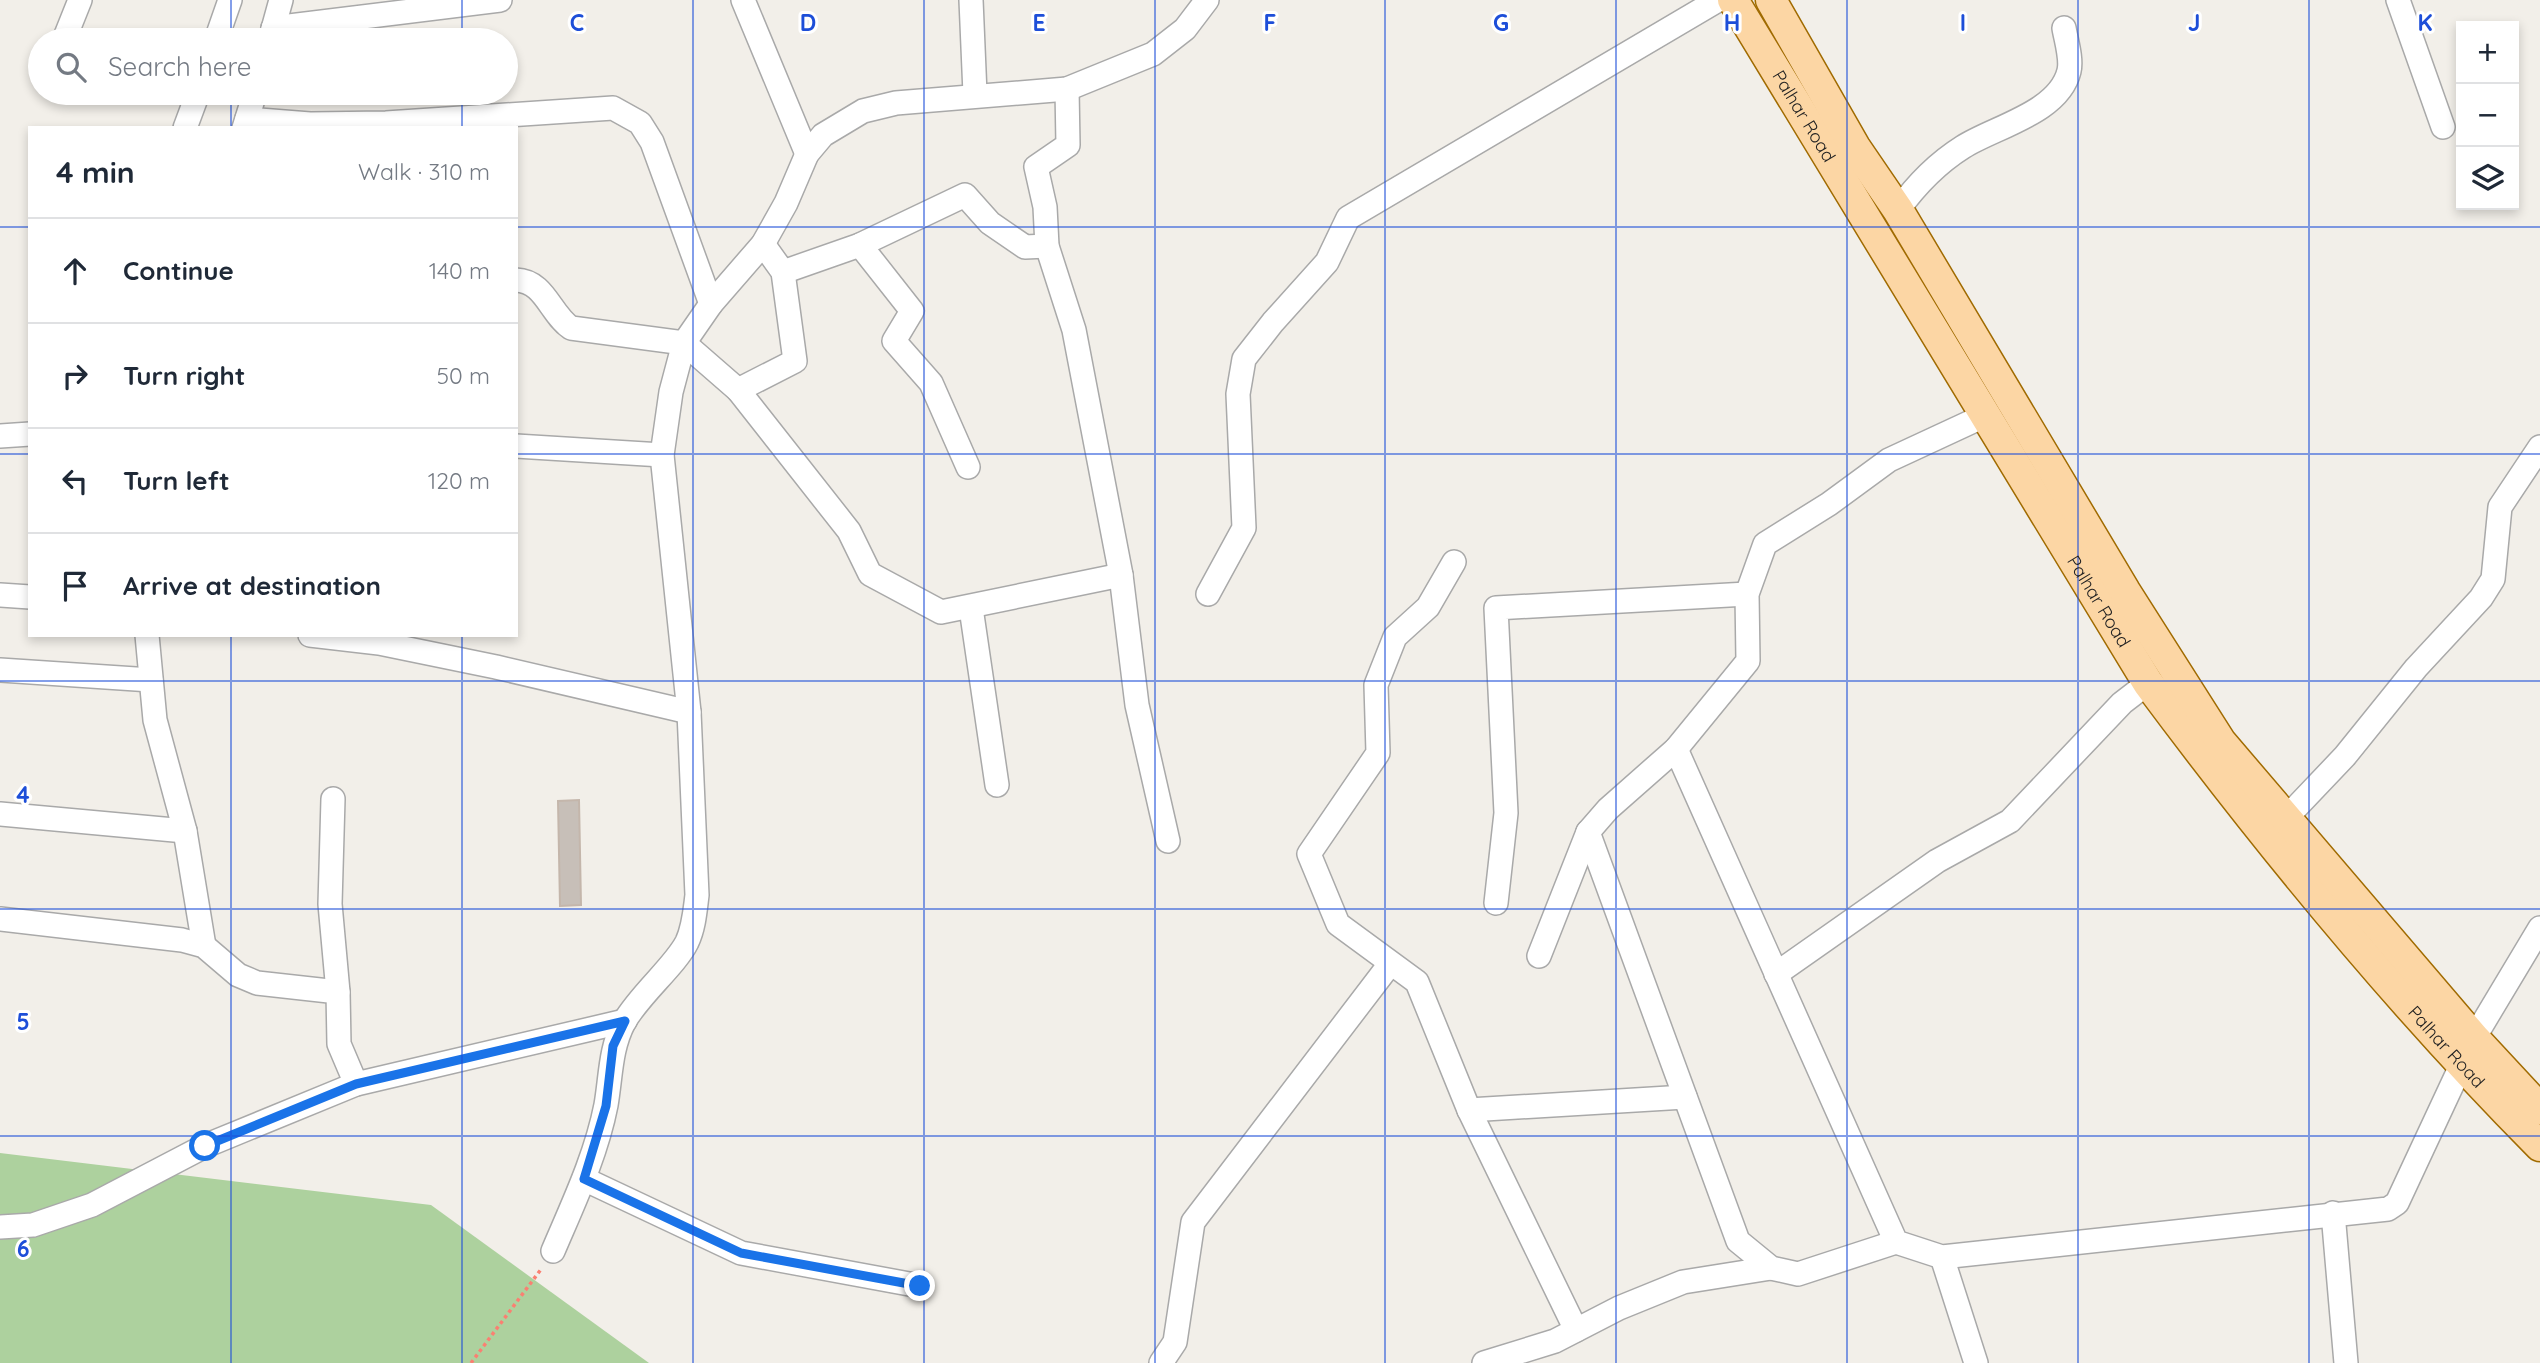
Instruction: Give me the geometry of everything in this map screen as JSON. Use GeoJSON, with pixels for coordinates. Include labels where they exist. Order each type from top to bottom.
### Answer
{"type":"FeatureCollection","features":[{"type":"Feature","properties":{"kind":"main road","name":"Palhar Road"},"geometry":{"type":"LineString","coordinates":[[1733,0],[2148,683],[2222,783],[2462,1068],[2540,1146]]}},
{"type":"Feature","properties":{"kind":"main road","name":"Palhar Road"},"geometry":{"type":"LineString","coordinates":[[1771,0],[1855,146],[1898,211],[2125,591],[2221,742],[2474,1038],[2540,1108]]}},
{"type":"Feature","properties":{"kind":"street"},"geometry":{"type":"LineString","coordinates":[[69,28],[80,0]]}},
{"type":"Feature","properties":{"kind":"street"},"geometry":{"type":"LineString","coordinates":[[220,28],[230,0]]}},
{"type":"Feature","properties":{"kind":"street"},"geometry":{"type":"LineString","coordinates":[[274,28],[281,0]]}},
{"type":"Feature","properties":{"kind":"street"},"geometry":{"type":"LineString","coordinates":[[312,28],[500,0]]}},
{"type":"Feature","properties":{"kind":"street"},"geometry":{"type":"LineString","coordinates":[[743,0],[807,154]]}},
{"type":"Feature","properties":{"kind":"street"},"geometry":{"type":"LineString","coordinates":[[971,0],[975,94]]}},
{"type":"Feature","properties":{"kind":"street"},"geometry":{"type":"LineString","coordinates":[[552,1251],[584,1179],[606,1106],[613,1046],[625,1021],[646,991],[686,944],[694,921],[697,895],[689,712],[662,455],[671,392],[684,343],[711,304],[763,244],[786,203],[807,154],[823,135],[863,111],[896,103],[975,94],[1038,93],[1067,89],[1153,54],[1185,29],[1207,0]]}},
{"type":"Feature","properties":{"kind":"street"},"geometry":{"type":"LineString","coordinates":[[1208,594],[1244,528],[1238,394],[1244,359],[1273,322],[1328,262],[1348,218],[1718,0]]}},
{"type":"Feature","properties":{"kind":"street"},"geometry":{"type":"LineString","coordinates":[[2398,0],[2443,127]]}},
{"type":"Feature","properties":{"kind":"street"},"geometry":{"type":"LineString","coordinates":[[1898,211],[1918,183],[1955,153],[2034,113],[2057,92],[2070,71],[2064,28]]}},
{"type":"Feature","properties":{"kind":"street"},"geometry":{"type":"LineString","coordinates":[[1067,89],[1068,145],[1036,167],[1045,207],[1046,246],[1074,330],[1121,575],[1137,705],[1168,841]]}},
{"type":"Feature","properties":{"kind":"street"},"geometry":{"type":"LineString","coordinates":[[187,126],[194,105]]}},
{"type":"Feature","properties":{"kind":"street"},"geometry":{"type":"LineString","coordinates":[[251,105],[245,124],[386,123],[613,108],[640,123],[653,142],[711,304]]}},
{"type":"Feature","properties":{"kind":"street"},"geometry":{"type":"LineString","coordinates":[[783,272],[860,245],[965,195],[990,223],[1025,247],[1046,246]]}},
{"type":"Feature","properties":{"kind":"street"},"geometry":{"type":"LineString","coordinates":[[737,390],[794,361],[783,272],[763,244]]}},
{"type":"Feature","properties":{"kind":"street"},"geometry":{"type":"LineString","coordinates":[[860,245],[912,311],[894,341],[931,383],[968,467]]}},
{"type":"Feature","properties":{"kind":"street"},"geometry":{"type":"LineString","coordinates":[[518,280],[526,280],[536,286],[561,321],[571,327],[684,343],[737,390],[849,531],[870,573],[941,612],[971,608],[1121,575]]}},
{"type":"Feature","properties":{"kind":"street"},"geometry":{"type":"LineString","coordinates":[[1539,956],[1588,832],[1608,809],[1675,749],[1748,661],[1747,594],[1765,544],[1829,504],[1889,460],[1986,415]]}},
{"type":"Feature","properties":{"kind":"street"},"geometry":{"type":"LineString","coordinates":[[0,436],[28,434]]}},
{"type":"Feature","properties":{"kind":"street"},"geometry":{"type":"LineString","coordinates":[[518,446],[662,455]]}},
{"type":"Feature","properties":{"kind":"street"},"geometry":{"type":"LineString","coordinates":[[2286,818],[2345,756],[2416,668],[2481,598],[2493,579],[2500,507],[2540,447]]}},
{"type":"Feature","properties":{"kind":"street"},"geometry":{"type":"LineString","coordinates":[[1454,562],[1428,607],[1395,637],[1376,685],[1378,753],[1309,854],[1338,924],[1417,982],[1469,1110],[1576,1330]]}},
{"type":"Feature","properties":{"kind":"street"},"geometry":{"type":"LineString","coordinates":[[1496,903],[1506,813],[1496,608],[1747,594]]}},
{"type":"Feature","properties":{"kind":"street"},"geometry":{"type":"LineString","coordinates":[[0,596],[28,597]]}},
{"type":"Feature","properties":{"kind":"street"},"geometry":{"type":"LineString","coordinates":[[971,608],[997,785]]}},
{"type":"Feature","properties":{"kind":"street"},"geometry":{"type":"LineString","coordinates":[[147,637],[155,720],[185,831],[204,946]]}},
{"type":"Feature","properties":{"kind":"street"},"geometry":{"type":"LineString","coordinates":[[327,637],[379,643],[689,712]]}},
{"type":"Feature","properties":{"kind":"street"},"geometry":{"type":"LineString","coordinates":[[0,670],[151,680]]}},
{"type":"Feature","properties":{"kind":"street"},"geometry":{"type":"LineString","coordinates":[[1776,975],[1937,861],[2010,821],[2122,703],[2148,683]]}},
{"type":"Feature","properties":{"kind":"street"},"geometry":{"type":"LineString","coordinates":[[1675,749],[1896,1242]]}},
{"type":"Feature","properties":{"kind":"street"},"geometry":{"type":"LineString","coordinates":[[333,799],[331,904],[339,1044],[356,1084]]}},
{"type":"Feature","properties":{"kind":"street"},"geometry":{"type":"LineString","coordinates":[[0,814],[185,831]]}},
{"type":"Feature","properties":{"kind":"street"},"geometry":{"type":"LineString","coordinates":[[1588,832],[1738,1241],[1771,1268]]}},
{"type":"Feature","properties":{"kind":"street"},"geometry":{"type":"LineString","coordinates":[[0,919],[182,940],[204,946],[238,975],[257,983],[338,992]]}},
{"type":"Feature","properties":{"kind":"street"},"geometry":{"type":"LineString","coordinates":[[1484,1363],[1555,1341],[1619,1308],[1683,1282],[1771,1268],[1798,1273],[1896,1242],[1942,1257],[2388,1209],[2397,1203],[2474,1038],[2540,928]]}},
{"type":"Feature","properties":{"kind":"street"},"geometry":{"type":"LineString","coordinates":[[1161,1363],[1175,1342],[1193,1222],[1390,964]]}},
{"type":"Feature","properties":{"kind":"street"},"geometry":{"type":"LineString","coordinates":[[0,1227],[33,1225],[92,1205],[205,1146],[356,1084],[625,1021]]}},
{"type":"Feature","properties":{"kind":"street"},"geometry":{"type":"LineString","coordinates":[[1469,1110],[1685,1097]]}},
{"type":"Feature","properties":{"kind":"street"},"geometry":{"type":"LineString","coordinates":[[584,1179],[741,1253],[920,1286]]}},
{"type":"Feature","properties":{"kind":"street"},"geometry":{"type":"LineString","coordinates":[[2333,1213],[2346,1363]]}},
{"type":"Feature","properties":{"kind":"street"},"geometry":{"type":"LineString","coordinates":[[1942,1257],[1976,1363]]}},
{"type":"Feature","properties":{"kind":"path"},"geometry":{"type":"LineString","coordinates":[[471,1363],[552,1251]]}},
{"type":"Feature","properties":{"kind":"green space"},"geometry":{"type":"Polygon","coordinates":[[[0,1153],[431,1205],[649,1363],[0,1363],[0,1153]]]}},
{"type":"Feature","properties":{"kind":"building"},"geometry":{"type":"Polygon","coordinates":[[[579,800],[581,905],[560,906],[558,801],[579,800]]]}},
{"type":"Feature","properties":{"kind":"route"},"geometry":{"type":"LineString","coordinates":[[205,1146],[356,1084],[625,1021],[613,1046],[606,1106],[584,1179],[741,1253],[920,1286]]}}]}
